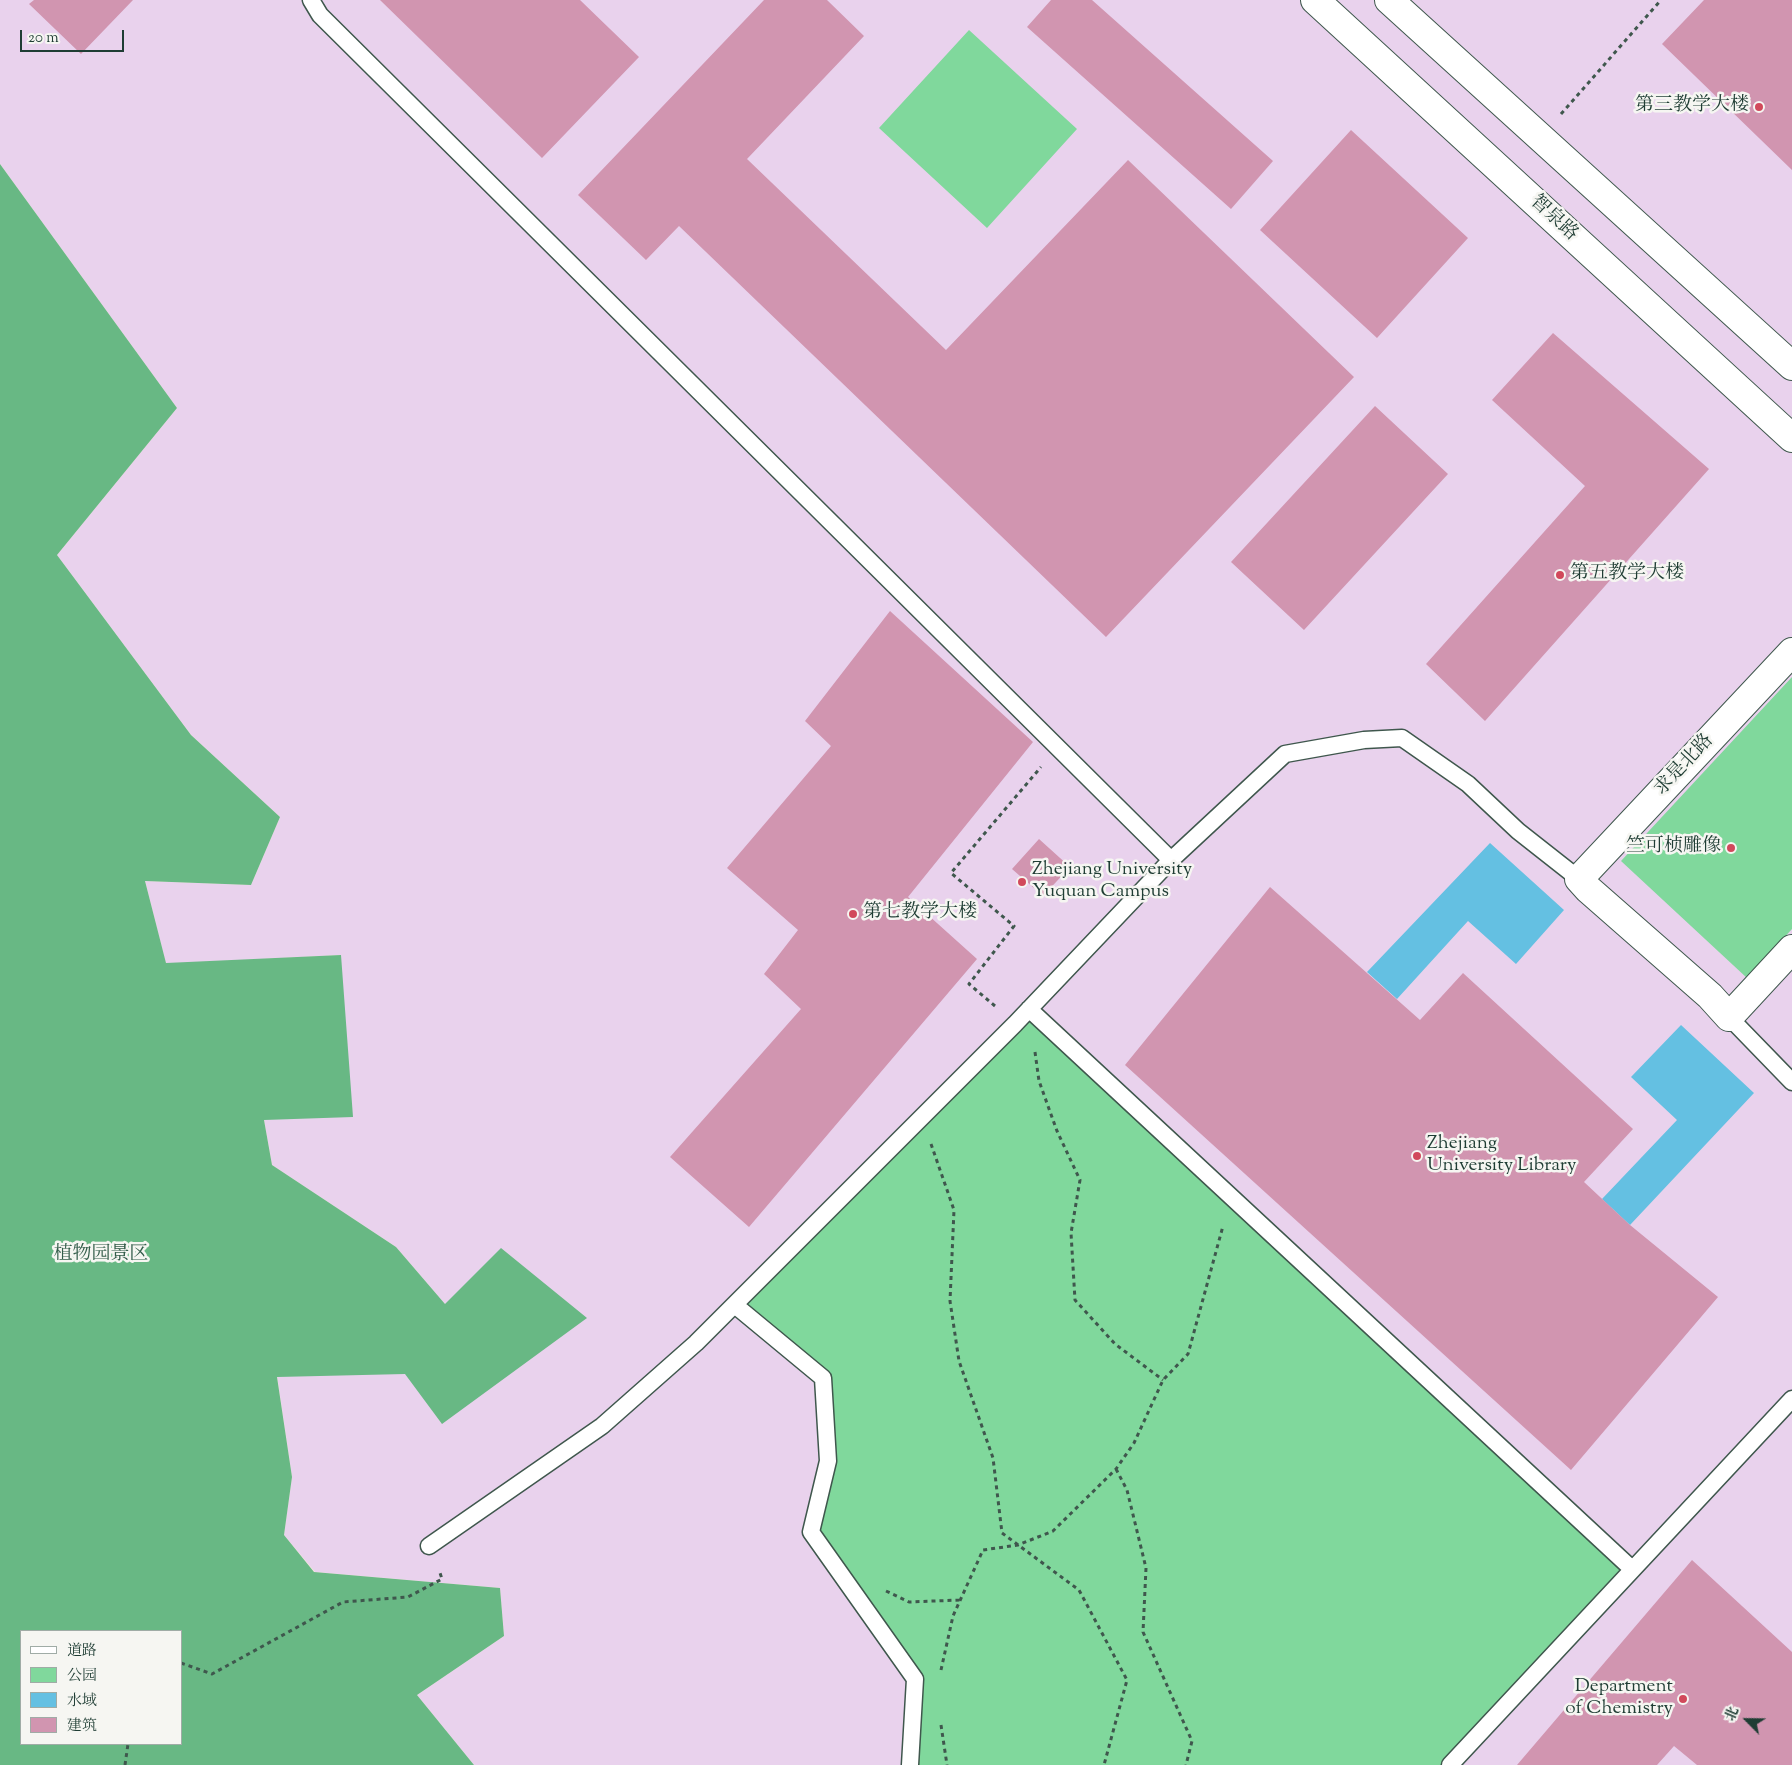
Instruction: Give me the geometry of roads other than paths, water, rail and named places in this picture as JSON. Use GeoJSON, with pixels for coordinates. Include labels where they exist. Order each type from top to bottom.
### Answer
{"type":"FeatureCollection","features":[{"type":"Feature","properties":{"kind":"street","name":"智泉路"},"geometry":{"type":"LineString","coordinates":[[1315,0],[1792,438]]}},
{"type":"Feature","properties":{"kind":"street"},"geometry":{"type":"LineString","coordinates":[[1389,0],[1792,366]]}},
{"type":"Feature","properties":{"kind":"street","name":"求是北路"},"geometry":{"type":"LineString","coordinates":[[1579,879],[1792,652]]}},
{"type":"Feature","properties":{"kind":"street"},"geometry":{"type":"LineString","coordinates":[[1579,879],[1710,996],[1729,1017],[1792,950]]}},
{"type":"Feature","properties":{"kind":"lane"},"geometry":{"type":"LineString","coordinates":[[312,0],[320,14],[1171,860]]}},
{"type":"Feature","properties":{"kind":"lane"},"geometry":{"type":"LineString","coordinates":[[430,1546],[602,1426],[736,1306],[1030,1009],[1171,860],[1285,754],[1364,740],[1402,738],[1468,784],[1518,830],[1579,879]]}},
{"type":"Feature","properties":{"kind":"lane"},"geometry":{"type":"LineString","coordinates":[[1030,1009],[1632,1569]]}},
{"type":"Feature","properties":{"kind":"lane"},"geometry":{"type":"LineString","coordinates":[[1729,1017],[1792,1082]]}},
{"type":"Feature","properties":{"kind":"lane"},"geometry":{"type":"LineString","coordinates":[[736,1306],[823,1378],[828,1461],[811,1532],[915,1679],[910,1765]]}},
{"type":"Feature","properties":{"kind":"lane"},"geometry":{"type":"LineString","coordinates":[[1450,1765],[1632,1569],[1790,1404]]}},
{"type":"Feature","properties":{"kind":"water"},"geometry":{"type":"Polygon","coordinates":[[[1490,843],[1564,910],[1516,964],[1468,921],[1397,999],[1367,972],[1490,843]]]}},
{"type":"Feature","properties":{"kind":"water"},"geometry":{"type":"Polygon","coordinates":[[[1681,1025],[1754,1093],[1630,1225],[1602,1199],[1677,1120],[1631,1077],[1681,1025]]]}},
{"type":"Feature","properties":{"kind":"place","name":"第三教学大楼"},"geometry":{"type":"Point","coordinates":[1759,107]}},
{"type":"Feature","properties":{"kind":"place","name":"第五教学大楼"},"geometry":{"type":"Point","coordinates":[1560,575]}},
{"type":"Feature","properties":{"kind":"place","name":"竺可桢雕像"},"geometry":{"type":"Point","coordinates":[1731,848]}},
{"type":"Feature","properties":{"kind":"place","name":"Zhejiang University Yuquan Campus"},"geometry":{"type":"Point","coordinates":[1022,882]}},
{"type":"Feature","properties":{"kind":"place","name":"第七教学大楼"},"geometry":{"type":"Point","coordinates":[853,914]}},
{"type":"Feature","properties":{"kind":"place","name":"Zhejiang University Library"},"geometry":{"type":"Point","coordinates":[1417,1156]}},
{"type":"Feature","properties":{"kind":"place","name":"Department of Chemistry"},"geometry":{"type":"Point","coordinates":[1683,1699]}},
{"type":"Feature","properties":{"kind":"park label","name":"植物园景区"},"geometry":{"type":"Point","coordinates":[101,1256]}}]}
